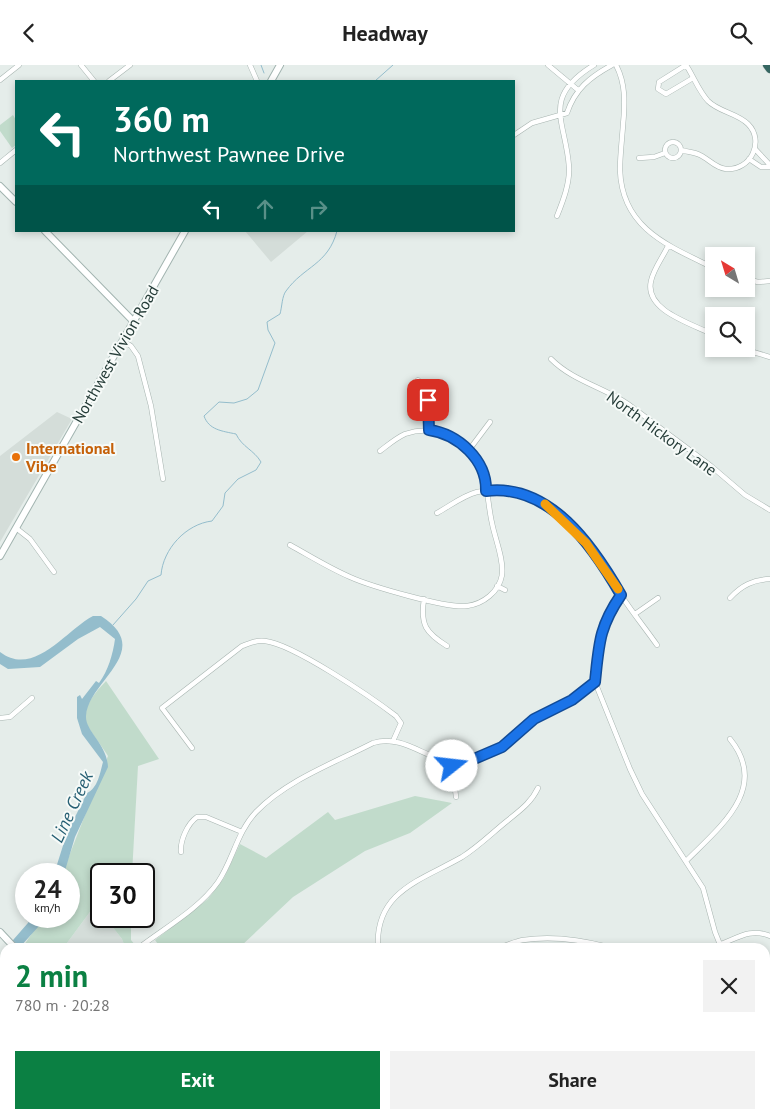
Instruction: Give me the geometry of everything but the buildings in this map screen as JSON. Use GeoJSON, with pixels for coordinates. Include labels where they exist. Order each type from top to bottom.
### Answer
{"type":"FeatureCollection","features":[{"type":"Feature","properties":{"kind":"highway"},"geometry":{"type":"LineString","coordinates":[[767,65],[770,69]]}},
{"type":"Feature","properties":{"kind":"main road"},"geometry":{"type":"LineString","coordinates":[[272,80],[280,65]]}},
{"type":"Feature","properties":{"kind":"main road"},"geometry":{"type":"LineString","coordinates":[[0,185],[15,201]]}},
{"type":"Feature","properties":{"kind":"main road"},"geometry":{"type":"LineString","coordinates":[[46,232],[133,321]]}},
{"type":"Feature","properties":{"kind":"main road","name":"Northwest Vivion Road"},"geometry":{"type":"LineString","coordinates":[[0,555],[184,232]]}},
{"type":"Feature","properties":{"kind":"main road"},"geometry":{"type":"LineString","coordinates":[[0,932],[10,943]]}},
{"type":"Feature","properties":{"kind":"street"},"geometry":{"type":"LineString","coordinates":[[0,80],[19,65]]}},
{"type":"Feature","properties":{"kind":"street"},"geometry":{"type":"LineString","coordinates":[[81,65],[93,80]]}},
{"type":"Feature","properties":{"kind":"street"},"geometry":{"type":"LineString","coordinates":[[110,80],[130,65]]}},
{"type":"Feature","properties":{"kind":"street"},"geometry":{"type":"LineString","coordinates":[[250,65],[257,80]]}},
{"type":"Feature","properties":{"kind":"street"},"geometry":{"type":"LineString","coordinates":[[548,65],[578,90]]}},
{"type":"Feature","properties":{"kind":"street"},"geometry":{"type":"LineString","coordinates":[[558,216],[566,193],[569,169],[559,110],[561,101],[572,84],[594,65]]}},
{"type":"Feature","properties":{"kind":"street"},"geometry":{"type":"LineString","coordinates":[[515,134],[532,123],[567,113],[578,90],[590,79],[612,65]]}},
{"type":"Feature","properties":{"kind":"street"},"geometry":{"type":"LineString","coordinates":[[616,65],[621,77],[624,98],[620,170],[623,189],[629,206],[650,235],[705,264]]}},
{"type":"Feature","properties":{"kind":"street"},"geometry":{"type":"LineString","coordinates":[[681,150],[699,154],[725,169],[739,167],[749,159],[755,149],[754,134],[749,125],[715,106],[702,94],[686,65],[659,82],[658,89],[666,94],[693,78]]}},
{"type":"Feature","properties":{"kind":"street"},"geometry":{"type":"LineString","coordinates":[[666,153],[666,146],[672,142],[678,144],[681,150]]}},
{"type":"Feature","properties":{"kind":"street"},"geometry":{"type":"LineString","coordinates":[[755,149],[770,166]]}},
{"type":"Feature","properties":{"kind":"street"},"geometry":{"type":"LineString","coordinates":[[666,153],[674,158],[681,150]]}},
{"type":"Feature","properties":{"kind":"street"},"geometry":{"type":"LineString","coordinates":[[0,163],[15,151]]}},
{"type":"Feature","properties":{"kind":"street"},"geometry":{"type":"LineString","coordinates":[[639,158],[654,157],[666,153]]}},
{"type":"Feature","properties":{"kind":"street"},"geometry":{"type":"LineString","coordinates":[[749,159],[761,167],[770,166]]}},
{"type":"Feature","properties":{"kind":"street"},"geometry":{"type":"LineString","coordinates":[[668,245],[651,282],[653,297],[668,313],[705,331]]}},
{"type":"Feature","properties":{"kind":"street"},"geometry":{"type":"LineString","coordinates":[[755,281],[770,281]]}},
{"type":"Feature","properties":{"kind":"street"},"geometry":{"type":"LineString","coordinates":[[122,340],[131,346],[138,356],[151,406],[163,479]]}},
{"type":"Feature","properties":{"kind":"street"},"geometry":{"type":"LineString","coordinates":[[755,353],[770,357]]}},
{"type":"Feature","properties":{"kind":"street","name":"North Hickory Lane"},"geometry":{"type":"LineString","coordinates":[[551,359],[567,373],[615,395],[628,404],[711,466],[745,495],[770,511]]}},
{"type":"Feature","properties":{"kind":"street"},"geometry":{"type":"LineString","coordinates":[[418,380],[428,400],[429,430]]}},
{"type":"Feature","properties":{"kind":"street"},"geometry":{"type":"LineString","coordinates":[[469,450],[490,422]]}},
{"type":"Feature","properties":{"kind":"street"},"geometry":{"type":"LineString","coordinates":[[290,545],[351,578],[424,599],[458,606],[472,605],[485,600],[497,586],[502,576],[502,567],[479,466],[469,450],[456,439],[429,430],[404,435],[380,451]]}},
{"type":"Feature","properties":{"kind":"street"},"geometry":{"type":"LineString","coordinates":[[436,513],[465,496],[486,491],[519,492],[535,498],[550,507],[586,543],[657,645]]}},
{"type":"Feature","properties":{"kind":"street"},"geometry":{"type":"LineString","coordinates":[[16,528],[30,539],[54,572]]}},
{"type":"Feature","properties":{"kind":"street"},"geometry":{"type":"LineString","coordinates":[[730,598],[743,586],[756,580],[770,579]]}},
{"type":"Feature","properties":{"kind":"street"},"geometry":{"type":"LineString","coordinates":[[497,586],[505,590]]}},
{"type":"Feature","properties":{"kind":"street"},"geometry":{"type":"LineString","coordinates":[[621,595],[603,625],[598,647],[595,682],[642,794],[706,894],[719,943]]}},
{"type":"Feature","properties":{"kind":"street"},"geometry":{"type":"LineString","coordinates":[[635,614],[658,598]]}},
{"type":"Feature","properties":{"kind":"street"},"geometry":{"type":"LineString","coordinates":[[424,599],[422,613],[427,631],[447,646]]}},
{"type":"Feature","properties":{"kind":"street"},"geometry":{"type":"LineString","coordinates":[[192,748],[162,708],[242,646],[252,642],[264,641],[274,643],[311,662],[396,716],[401,723],[393,741]]}},
{"type":"Feature","properties":{"kind":"street"},"geometry":{"type":"LineString","coordinates":[[145,943],[209,893],[219,880],[242,832],[254,814],[282,790],[373,743],[393,741],[452,763],[467,762],[502,747],[534,719],[572,700],[595,682]]}},
{"type":"Feature","properties":{"kind":"street"},"geometry":{"type":"LineString","coordinates":[[0,718],[10,717],[32,698]]}},
{"type":"Feature","properties":{"kind":"street"},"geometry":{"type":"LineString","coordinates":[[686,861],[726,818],[743,792],[746,773],[745,765],[739,751],[730,739]]}},
{"type":"Feature","properties":{"kind":"street"},"geometry":{"type":"LineString","coordinates":[[452,763],[456,797]]}},
{"type":"Feature","properties":{"kind":"street"},"geometry":{"type":"LineString","coordinates":[[378,943],[378,925],[389,904],[406,886],[463,856],[529,803],[538,788]]}},
{"type":"Feature","properties":{"kind":"street"},"geometry":{"type":"LineString","coordinates":[[181,852],[182,842],[190,824],[197,817],[206,817],[242,832]]}},
{"type":"Feature","properties":{"kind":"street"},"geometry":{"type":"LineString","coordinates":[[726,943],[734,937],[749,933],[760,932],[770,936]]}},
{"type":"Feature","properties":{"kind":"street"},"geometry":{"type":"LineString","coordinates":[[513,943],[535,939],[586,943]]}},
{"type":"Feature","properties":{"kind":"shaded area"},"geometry":{"type":"Polygon","coordinates":[[[246,232],[307,232],[271,262],[246,232]]]}},
{"type":"Feature","properties":{"kind":"shaded area"},"geometry":{"type":"Polygon","coordinates":[[[57,412],[72,419],[0,542],[0,456],[57,412]]]}},
{"type":"Feature","properties":{"kind":"shaded area"},"geometry":{"type":"Polygon","coordinates":[[[90,912],[90,928],[113,928],[124,943],[67,943],[80,928],[90,912]]]}},
{"type":"Feature","properties":{"kind":"green space"},"geometry":{"type":"Polygon","coordinates":[[[13,115],[15,118],[15,146],[12,148],[0,131],[0,125],[13,115]]]}},
{"type":"Feature","properties":{"kind":"green space"},"geometry":{"type":"Polygon","coordinates":[[[106,681],[159,759],[138,766],[133,863],[90,863],[90,912],[80,925],[80,863],[66,863],[108,756],[86,723],[86,711],[91,700],[106,681]]]}},
{"type":"Feature","properties":{"kind":"green space"},"geometry":{"type":"Polygon","coordinates":[[[415,796],[452,803],[410,833],[365,851],[293,897],[244,943],[157,943],[155,940],[208,899],[224,878],[240,844],[266,858],[328,812],[335,820],[415,796]]]}},
{"type":"Feature","properties":{"kind":"green space"},"geometry":{"type":"Polygon","coordinates":[[[36,928],[78,928],[67,943],[25,943],[36,928]]]}},
{"type":"Feature","properties":{"kind":"green space"},"geometry":{"type":"Polygon","coordinates":[[[113,928],[131,928],[131,940],[133,943],[124,943],[113,928]]]}},
{"type":"Feature","properties":{"kind":"water"},"geometry":{"type":"Polygon","coordinates":[[[93,616],[101,616],[116,629],[122,641],[121,654],[115,666],[89,703],[86,716],[89,727],[104,751],[108,767],[75,837],[67,863],[57,863],[67,833],[87,793],[94,788],[103,762],[82,734],[77,718],[77,697],[80,695],[82,699],[96,681],[99,683],[110,662],[115,639],[100,627],[78,639],[40,667],[8,669],[0,664],[0,652],[13,658],[25,659],[37,656],[93,616]]]}},
{"type":"Feature","properties":{"kind":"water"},"geometry":{"type":"Polygon","coordinates":[[[24,928],[37,928],[24,943],[10,943],[24,928]]]}},
{"type":"Feature","properties":{"kind":"waterway"},"geometry":{"type":"LineString","coordinates":[[261,65],[264,73]]}},
{"type":"Feature","properties":{"kind":"waterway"},"geometry":{"type":"LineString","coordinates":[[376,80],[393,65]]}},
{"type":"Feature","properties":{"kind":"waterway"},"geometry":{"type":"LineString","coordinates":[[113,625],[136,599],[148,581],[161,575],[166,556],[178,539],[193,527],[212,521],[223,506],[225,493],[238,479],[256,470],[261,462],[241,442],[236,434],[213,427],[206,421],[204,416],[219,402],[234,403],[247,399],[258,390],[275,343],[268,330],[267,322],[280,314],[286,291],[300,276],[322,258],[328,251],[337,232]]}},
{"type":"Feature","properties":{"kind":"slow traffic"},"geometry":{"type":"LineString","coordinates":[[545,504],[562,518],[586,543],[604,566],[618,589]]}},
{"type":"Feature","properties":{"kind":"place","name":"International Vibe"},"geometry":{"type":"Point","coordinates":[16,457]}},
{"type":"Feature","properties":{"kind":"route"},"geometry":{"type":"LineString","coordinates":[[428,400],[429,430],[440,432],[456,439],[469,450],[482,471],[486,491],[519,492],[535,498],[550,507],[586,543],[604,566],[621,595],[603,625],[598,647],[595,682],[572,700],[534,719],[511,740],[492,753],[467,762],[452,763],[452,766]]}},
{"type":"Feature","properties":{"kind":"water label","name":"Line Creek"},"geometry":{"type":"Point","coordinates":[72,807]}}]}
